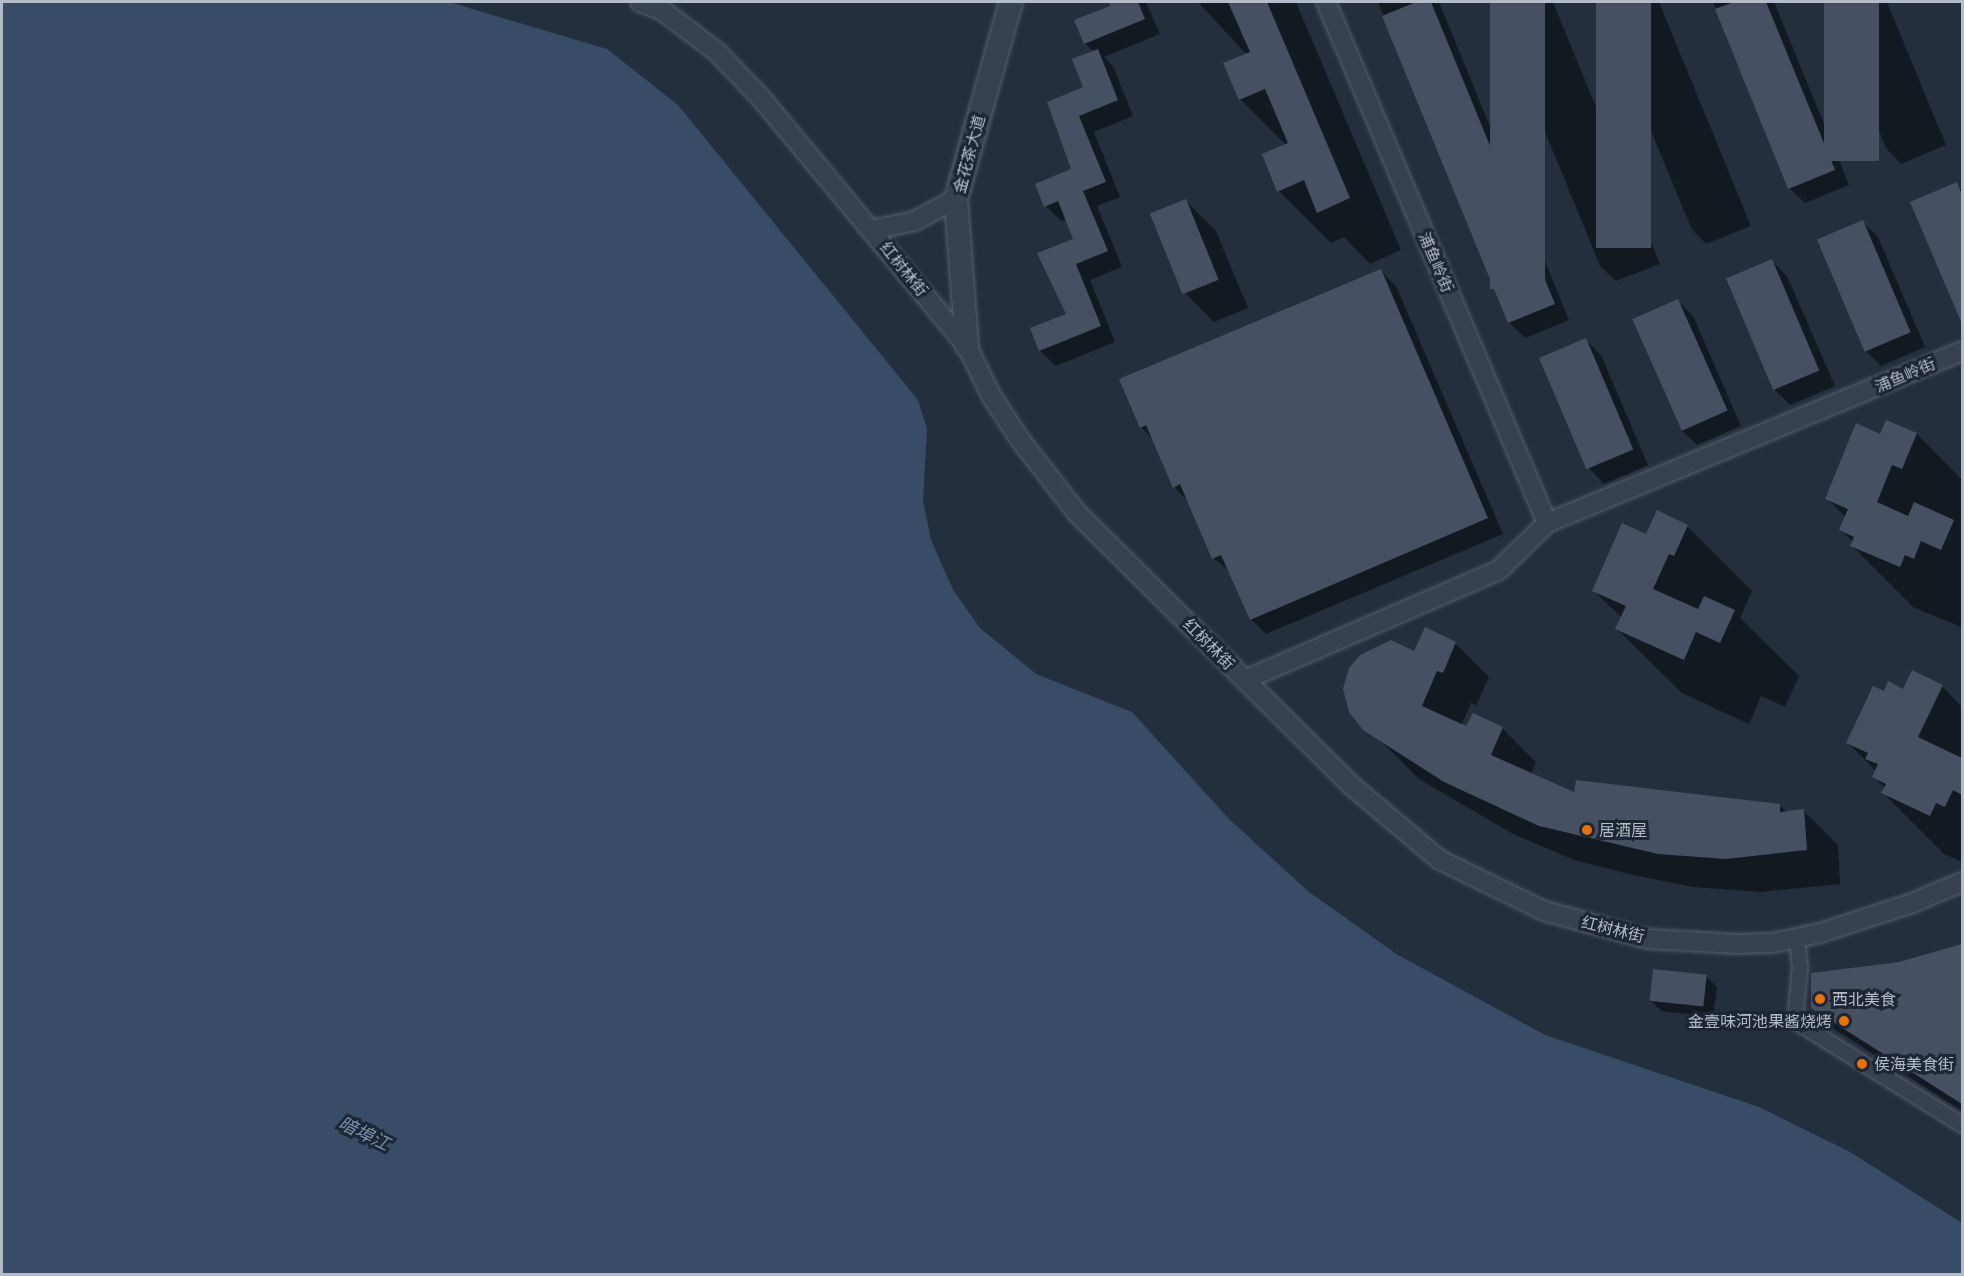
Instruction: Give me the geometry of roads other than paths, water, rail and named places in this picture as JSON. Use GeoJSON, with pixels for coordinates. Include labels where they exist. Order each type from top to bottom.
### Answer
{"type":"FeatureCollection","features":[{"type":"Feature","properties":{"kind":"street","name":"红树林街"},"geometry":{"type":"LineString","coordinates":[[640,2],[663,11],[717,52],[761,98],[967,346],[992,397],[1021,441],[1077,513],[1352,786],[1440,860],[1544,912],[1648,939],[1738,944],[1797,939],[1910,904],[1962,882]]}},
{"type":"Feature","properties":{"kind":"street","name":"金花茶大道"},"geometry":{"type":"LineString","coordinates":[[967,346],[956,199],[1011,2]]}},
{"type":"Feature","properties":{"kind":"street","name":"浦鱼岭街"},"geometry":{"type":"LineString","coordinates":[[1326,2],[1547,524]]}},
{"type":"Feature","properties":{"kind":"street"},"geometry":{"type":"LineString","coordinates":[[871,230],[915,222],[956,199]]}},
{"type":"Feature","properties":{"kind":"street","name":"浦鱼岭街"},"geometry":{"type":"LineString","coordinates":[[1245,680],[1498,570],[1547,524],[1962,351]]}},
{"type":"Feature","properties":{"kind":"street"},"geometry":{"type":"LineString","coordinates":[[1797,939],[1800,966],[1796,1021],[1962,1125]]}},
{"type":"Feature","properties":{"kind":"water","name":"暗埠江"},"geometry":{"type":"Polygon","coordinates":[[[2,2],[449,2],[607,49],[678,105],[918,400],[927,429],[923,501],[931,540],[953,590],[980,628],[1036,674],[1132,712],[1229,819],[1309,892],[1398,955],[1545,1035],[1759,1107],[1850,1152],[1962,1223],[1962,1274],[2,1274],[2,2]]]}},
{"type":"Feature","properties":{"kind":"place","name":"居酒屋"},"geometry":{"type":"Point","coordinates":[1587,830]}},
{"type":"Feature","properties":{"kind":"place","name":"西北美食"},"geometry":{"type":"Point","coordinates":[1820,999]}},
{"type":"Feature","properties":{"kind":"place","name":"金壹味河池果酱烧烤"},"geometry":{"type":"Point","coordinates":[1844,1021]}},
{"type":"Feature","properties":{"kind":"place","name":"侯海美食街"},"geometry":{"type":"Point","coordinates":[1862,1064]}}]}
